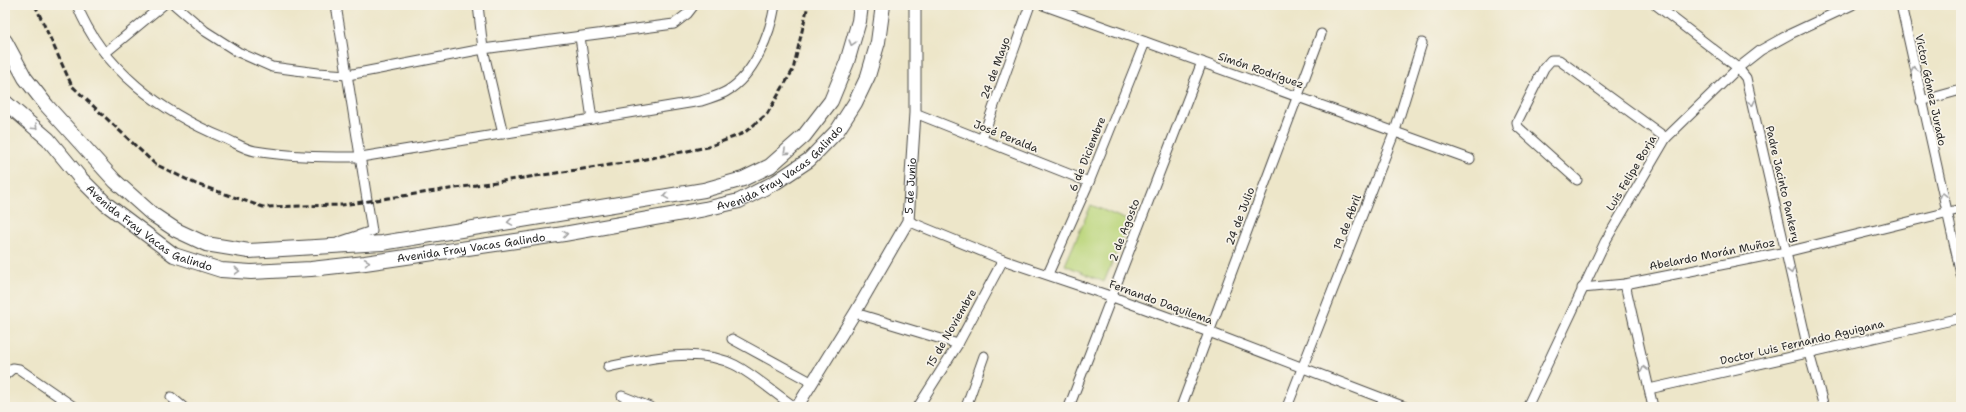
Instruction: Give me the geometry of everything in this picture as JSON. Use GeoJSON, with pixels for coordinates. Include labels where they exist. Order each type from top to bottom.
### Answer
{"type":"FeatureCollection","features":[{"type":"Feature","properties":{"kind":"main road","name":"Avenida Fray Vacas Galindo"},"geometry":{"type":"LineString","coordinates":[[5,41],[25,78],[79,143],[115,181],[152,214],[176,230],[206,244],[249,251],[382,243],[704,190],[743,179],[770,166],[804,136],[831,101],[847,62],[859,21],[861,5]]}},
{"type":"Feature","properties":{"kind":"main road","name":"Avenida Fray Vacas Galindo"},"geometry":{"type":"LineString","coordinates":[[5,102],[48,139],[81,179],[106,204],[174,255],[221,270],[251,272],[311,269],[365,263],[564,234],[705,209],[739,201],[776,182],[809,160],[837,131],[855,103],[868,76],[878,42],[883,5]]}},
{"type":"Feature","properties":{"kind":"street"},"geometry":{"type":"LineString","coordinates":[[77,5],[82,18],[104,53],[141,91],[196,127],[254,150],[309,157],[361,157],[701,101],[727,91],[743,77],[762,48],[772,20],[775,5]]}},
{"type":"Feature","properties":{"kind":"street"},"geometry":{"type":"LineString","coordinates":[[104,53],[163,5]]}},
{"type":"Feature","properties":{"kind":"street"},"geometry":{"type":"LineString","coordinates":[[175,5],[205,31],[238,52],[272,67],[348,75],[483,49],[674,24],[687,14],[694,5]]}},
{"type":"Feature","properties":{"kind":"street"},"geometry":{"type":"LineString","coordinates":[[324,247],[372,231],[336,5]]}},
{"type":"Feature","properties":{"kind":"street"},"geometry":{"type":"LineString","coordinates":[[478,5],[483,49],[503,134]]}},
{"type":"Feature","properties":{"kind":"street","name":"5 de Junio"},"geometry":{"type":"LineString","coordinates":[[796,407],[906,229],[908,221],[915,113],[915,5]]}},
{"type":"Feature","properties":{"kind":"street","name":"24 de Mayo"},"geometry":{"type":"LineString","coordinates":[[982,139],[1030,5]]}},
{"type":"Feature","properties":{"kind":"street","name":"Simón Rodríguez"},"geometry":{"type":"LineString","coordinates":[[1043,5],[1299,96],[1470,159]]}},
{"type":"Feature","properties":{"kind":"street","name":"Padre Jacinto Pankery"},"geometry":{"type":"LineString","coordinates":[[1656,5],[1738,68],[1746,78],[1809,353],[1824,407]]}},
{"type":"Feature","properties":{"kind":"street","name":"Luis Felipe Borja"},"geometry":{"type":"LineString","coordinates":[[1527,407],[1605,242],[1666,138],[1738,68],[1762,50],[1790,34],[1852,5]]}},
{"type":"Feature","properties":{"kind":"street","name":"Victor Gómez Jurado"},"geometry":{"type":"LineString","coordinates":[[1901,5],[1921,101],[1961,274]]}},
{"type":"Feature","properties":{"kind":"street","name":"24 de Julio"},"geometry":{"type":"LineString","coordinates":[[1181,407],[1321,34]]}},
{"type":"Feature","properties":{"kind":"street"},"geometry":{"type":"LineString","coordinates":[[580,37],[592,119]]}},
{"type":"Feature","properties":{"kind":"street","name":"6 de Diciembre"},"geometry":{"type":"LineString","coordinates":[[1048,274],[1089,182],[1145,42]]}},
{"type":"Feature","properties":{"kind":"street","name":"19 de Abril"},"geometry":{"type":"LineString","coordinates":[[1287,407],[1394,131],[1422,43]]}},
{"type":"Feature","properties":{"kind":"street"},"geometry":{"type":"LineString","coordinates":[[1577,180],[1518,127],[1517,122],[1544,68],[1551,60],[1559,60],[1666,138]]}},
{"type":"Feature","properties":{"kind":"street","name":"2 de Agosto"},"geometry":{"type":"LineString","coordinates":[[1069,407],[1110,296],[1202,62]]}},
{"type":"Feature","properties":{"kind":"street"},"geometry":{"type":"LineString","coordinates":[[1921,101],[1961,90]]}},
{"type":"Feature","properties":{"kind":"street","name":"José Peralda"},"geometry":{"type":"LineString","coordinates":[[915,113],[1089,182]]}},
{"type":"Feature","properties":{"kind":"street","name":"Abelardo Morán Muñoz"},"geometry":{"type":"LineString","coordinates":[[1582,288],[1625,284],[1786,252],[1961,209]]}},
{"type":"Feature","properties":{"kind":"street","name":"Fernando Daquilema"},"geometry":{"type":"LineString","coordinates":[[908,221],[1003,260],[1048,274],[1209,332],[1405,407]]}},
{"type":"Feature","properties":{"kind":"street","name":"15 de Noviembre"},"geometry":{"type":"LineString","coordinates":[[918,407],[958,344],[1003,260]]}},
{"type":"Feature","properties":{"kind":"street"},"geometry":{"type":"LineString","coordinates":[[1625,284],[1653,407]]}},
{"type":"Feature","properties":{"kind":"street"},"geometry":{"type":"LineString","coordinates":[[855,313],[958,344]]}},
{"type":"Feature","properties":{"kind":"street","name":"Doctor Luis Fernando Aguigana"},"geometry":{"type":"LineString","coordinates":[[1649,389],[1961,318]]}},
{"type":"Feature","properties":{"kind":"street"},"geometry":{"type":"LineString","coordinates":[[732,339],[811,382]]}},
{"type":"Feature","properties":{"kind":"street"},"geometry":{"type":"LineString","coordinates":[[608,367],[648,358],[684,356],[715,359],[734,364],[796,407]]}},
{"type":"Feature","properties":{"kind":"street"},"geometry":{"type":"LineString","coordinates":[[966,407],[984,356]]}},
{"type":"Feature","properties":{"kind":"street"},"geometry":{"type":"LineString","coordinates":[[5,375],[13,368],[19,369],[74,407]]}},
{"type":"Feature","properties":{"kind":"street"},"geometry":{"type":"LineString","coordinates":[[622,396],[650,407]]}},
{"type":"Feature","properties":{"kind":"street"},"geometry":{"type":"LineString","coordinates":[[171,397],[183,407]]}},
{"type":"Feature","properties":{"kind":"green space"},"geometry":{"type":"Polygon","coordinates":[[[1091,205],[1129,221],[1104,282],[1065,265],[1091,205]]]}},
{"type":"Feature","properties":{"kind":"railway"},"geometry":{"type":"LineString","coordinates":[[35,5],[72,86],[155,164],[196,184],[263,207],[342,205],[630,162],[708,147],[744,133],[767,114],[793,70],[808,5]]}}]}
